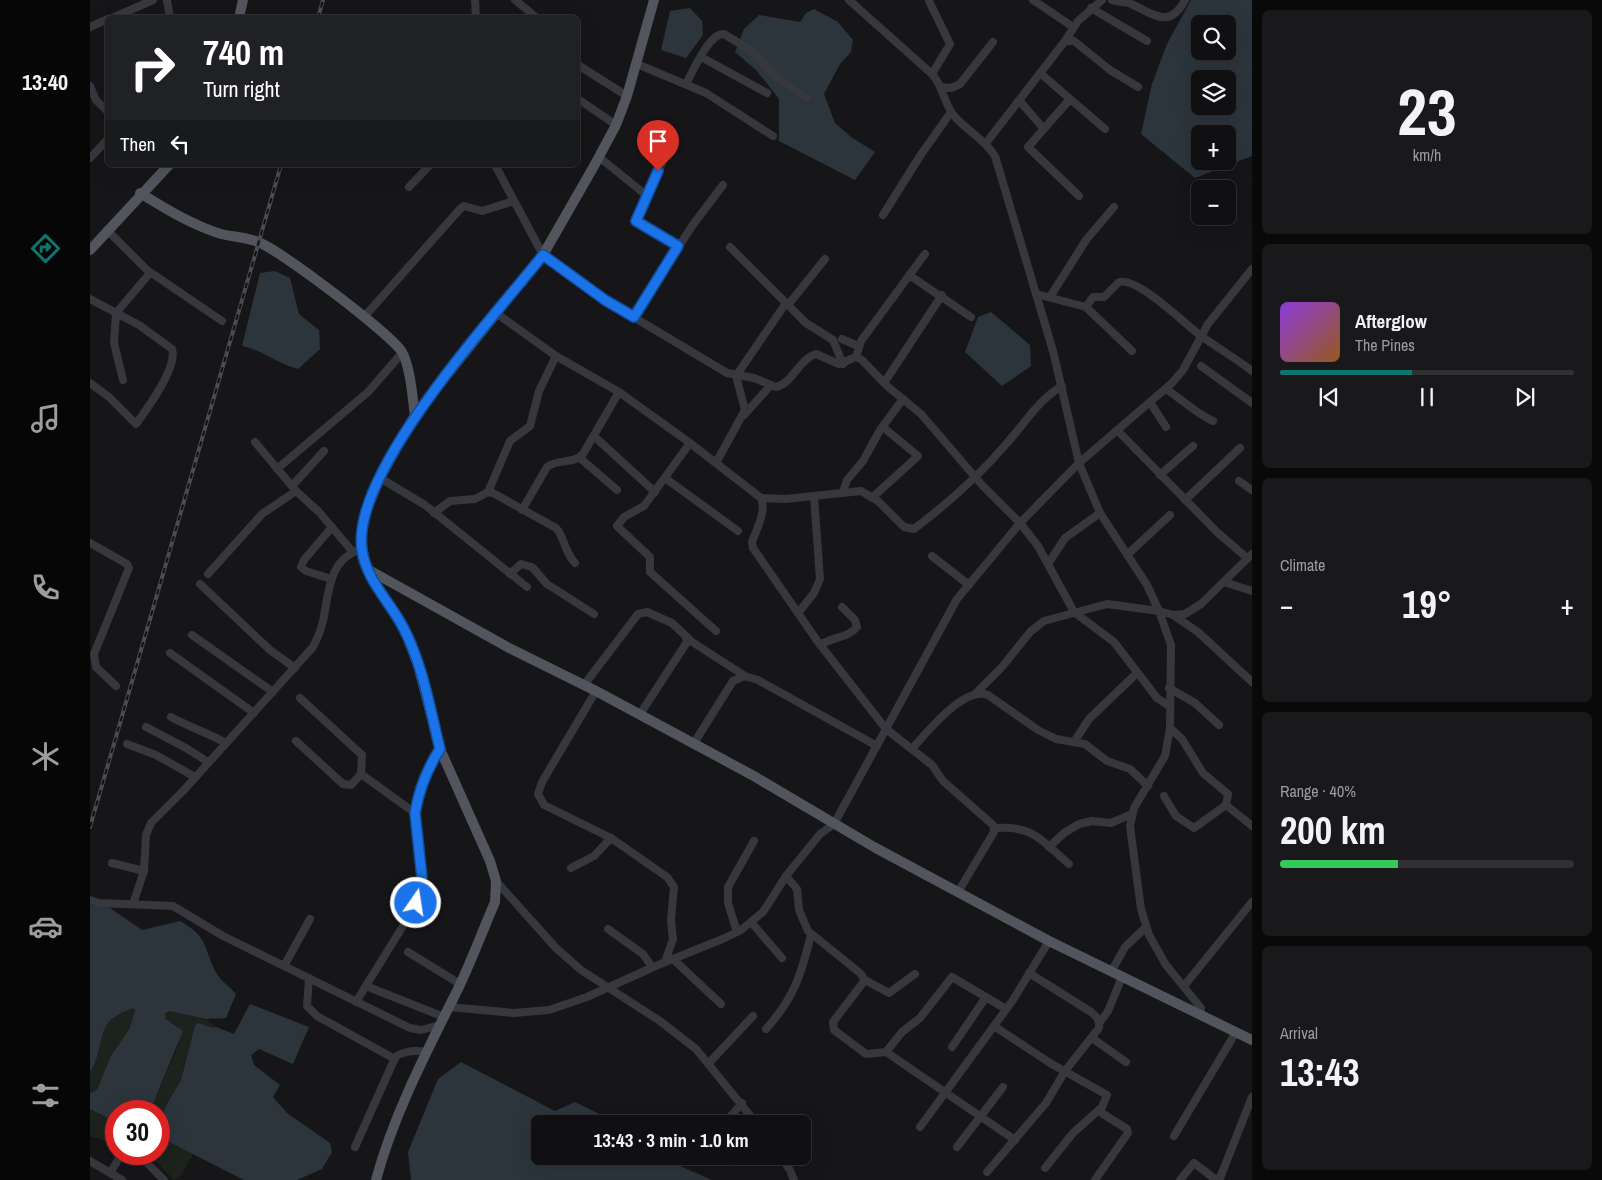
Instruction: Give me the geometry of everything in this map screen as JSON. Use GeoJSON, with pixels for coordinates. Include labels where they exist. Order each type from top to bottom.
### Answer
{"type":"FeatureCollection","features":[{"type":"Feature","properties":{"kind":"main road"},"geometry":{"type":"LineString","coordinates":[[240,15],[243,0]]}},
{"type":"Feature","properties":{"kind":"main road"},"geometry":{"type":"LineString","coordinates":[[376,1180],[382,1156],[426,1052],[460,984],[495,902],[496,881],[490,861],[440,749],[418,666],[404,629],[357,550],[367,509],[380,478],[415,415],[543,255],[599,158],[616,125],[627,96],[654,0]]}},
{"type":"Feature","properties":{"kind":"main road"},"geometry":{"type":"LineString","coordinates":[[90,250],[166,167]]}},
{"type":"Feature","properties":{"kind":"main road"},"geometry":{"type":"LineString","coordinates":[[140,194],[191,223],[223,234],[259,242],[288,259],[364,318],[396,344],[402,353],[415,415]]}},
{"type":"Feature","properties":{"kind":"main road"},"geometry":{"type":"LineString","coordinates":[[368,569],[509,648],[596,691],[752,775],[834,824],[1049,941],[1252,1040]]}},
{"type":"Feature","properties":{"kind":"street"},"geometry":{"type":"LineString","coordinates":[[119,15],[154,0]]}},
{"type":"Feature","properties":{"kind":"street"},"geometry":{"type":"LineString","coordinates":[[167,0],[170,15]]}},
{"type":"Feature","properties":{"kind":"street"},"geometry":{"type":"LineString","coordinates":[[475,0],[476,15]]}},
{"type":"Feature","properties":{"kind":"street"},"geometry":{"type":"LineString","coordinates":[[515,0],[533,15]]}},
{"type":"Feature","properties":{"kind":"street"},"geometry":{"type":"LineString","coordinates":[[849,0],[932,74],[941,87],[951,112],[986,143],[995,156],[1062,386],[1079,462],[1100,513],[1147,585],[1159,610],[1171,645],[1170,728],[1165,756],[1132,814],[1130,826],[1138,894],[1146,927],[1166,965],[1202,1008],[1200,1015]]}},
{"type":"Feature","properties":{"kind":"street"},"geometry":{"type":"LineString","coordinates":[[1033,0],[1073,27]]}},
{"type":"Feature","properties":{"kind":"street"},"geometry":{"type":"LineString","coordinates":[[986,143],[1065,41],[1073,27],[1091,8],[1102,0]]}},
{"type":"Feature","properties":{"kind":"street"},"geometry":{"type":"LineString","coordinates":[[1112,0],[1128,3],[1150,14],[1168,17],[1179,11],[1185,0]]}},
{"type":"Feature","properties":{"kind":"street"},"geometry":{"type":"LineString","coordinates":[[929,1],[950,44],[932,74]]}},
{"type":"Feature","properties":{"kind":"street"},"geometry":{"type":"LineString","coordinates":[[1091,8],[1148,41]]}},
{"type":"Feature","properties":{"kind":"street"},"geometry":{"type":"LineString","coordinates":[[90,26],[105,20]]}},
{"type":"Feature","properties":{"kind":"street"},"geometry":{"type":"LineString","coordinates":[[686,84],[714,37],[724,34],[752,52],[776,77],[807,98]]}},
{"type":"Feature","properties":{"kind":"street"},"geometry":{"type":"LineString","coordinates":[[1065,41],[1074,41],[1110,70],[1138,87]]}},
{"type":"Feature","properties":{"kind":"street"},"geometry":{"type":"LineString","coordinates":[[941,87],[951,88],[960,84],[993,42]]}},
{"type":"Feature","properties":{"kind":"street"},"geometry":{"type":"LineString","coordinates":[[701,57],[767,92]]}},
{"type":"Feature","properties":{"kind":"street"},"geometry":{"type":"LineString","coordinates":[[637,64],[686,84],[725,104],[773,136]]}},
{"type":"Feature","properties":{"kind":"street"},"geometry":{"type":"LineString","coordinates":[[580,66],[627,96]]}},
{"type":"Feature","properties":{"kind":"street"},"geometry":{"type":"LineString","coordinates":[[1040,73],[1105,129]]}},
{"type":"Feature","properties":{"kind":"street"},"geometry":{"type":"LineString","coordinates":[[90,86],[96,100],[105,109]]}},
{"type":"Feature","properties":{"kind":"street"},"geometry":{"type":"LineString","coordinates":[[1070,99],[1043,128],[1028,148],[1079,196]]}},
{"type":"Feature","properties":{"kind":"street"},"geometry":{"type":"LineString","coordinates":[[580,100],[616,125]]}},
{"type":"Feature","properties":{"kind":"street"},"geometry":{"type":"LineString","coordinates":[[1019,100],[1043,128]]}},
{"type":"Feature","properties":{"kind":"street"},"geometry":{"type":"LineString","coordinates":[[883,215],[920,156],[951,112]]}},
{"type":"Feature","properties":{"kind":"street"},"geometry":{"type":"LineString","coordinates":[[90,158],[105,142]]}},
{"type":"Feature","properties":{"kind":"street"},"geometry":{"type":"LineString","coordinates":[[599,158],[646,195]]}},
{"type":"Feature","properties":{"kind":"street"},"geometry":{"type":"LineString","coordinates":[[664,159],[646,195],[636,221],[678,246]]}},
{"type":"Feature","properties":{"kind":"street"},"geometry":{"type":"LineString","coordinates":[[409,187],[428,167]]}},
{"type":"Feature","properties":{"kind":"street"},"geometry":{"type":"LineString","coordinates":[[496,167],[543,255],[605,300],[727,373],[754,378],[770,386],[781,386],[807,358],[816,354],[843,364]]}},
{"type":"Feature","properties":{"kind":"street"},"geometry":{"type":"LineString","coordinates":[[634,317],[678,246],[723,185]]}},
{"type":"Feature","properties":{"kind":"street"},"geometry":{"type":"LineString","coordinates":[[364,318],[460,209],[464,206],[482,211],[514,201]]}},
{"type":"Feature","properties":{"kind":"street"},"geometry":{"type":"LineString","coordinates":[[1050,297],[1086,240],[1114,208]]}},
{"type":"Feature","properties":{"kind":"street"},"geometry":{"type":"LineString","coordinates":[[107,230],[150,273],[222,321]]}},
{"type":"Feature","properties":{"kind":"street"},"geometry":{"type":"LineString","coordinates":[[730,247],[809,326],[833,340],[843,364]]}},
{"type":"Feature","properties":{"kind":"street"},"geometry":{"type":"LineString","coordinates":[[843,364],[856,356],[858,346],[925,254]]}},
{"type":"Feature","properties":{"kind":"street"},"geometry":{"type":"LineString","coordinates":[[736,376],[787,304],[825,259]]}},
{"type":"Feature","properties":{"kind":"street"},"geometry":{"type":"LineString","coordinates":[[449,1007],[532,1013],[561,1006],[737,932],[762,912],[786,876],[820,834],[834,824],[950,609],[1020,523],[1079,462],[1166,389],[1183,370],[1201,335],[1252,269]]}},
{"type":"Feature","properties":{"kind":"street"},"geometry":{"type":"LineString","coordinates":[[123,380],[114,344],[116,313],[150,273]]}},
{"type":"Feature","properties":{"kind":"street"},"geometry":{"type":"LineString","coordinates":[[909,275],[942,295],[971,316]]}},
{"type":"Feature","properties":{"kind":"street"},"geometry":{"type":"LineString","coordinates":[[1244,280],[1252,285]]}},
{"type":"Feature","properties":{"kind":"street"},"geometry":{"type":"LineString","coordinates":[[1086,307],[1092,297],[1104,297],[1119,282],[1126,281],[1155,298],[1201,335],[1252,370]]}},
{"type":"Feature","properties":{"kind":"street"},"geometry":{"type":"LineString","coordinates":[[1036,294],[1086,307],[1132,351]]}},
{"type":"Feature","properties":{"kind":"street"},"geometry":{"type":"LineString","coordinates":[[884,384],[942,295]]}},
{"type":"Feature","properties":{"kind":"street"},"geometry":{"type":"LineString","coordinates":[[90,299],[139,325],[168,345],[172,350],[174,360],[155,397],[136,424],[109,397],[90,383]]}},
{"type":"Feature","properties":{"kind":"street"},"geometry":{"type":"LineString","coordinates":[[496,313],[556,356],[619,392],[690,442],[761,498],[764,504],[752,542],[753,548],[820,645],[886,729],[932,765],[943,781],[988,819],[995,828]]}},
{"type":"Feature","properties":{"kind":"street"},"geometry":{"type":"LineString","coordinates":[[842,339],[858,346]]}},
{"type":"Feature","properties":{"kind":"street"},"geometry":{"type":"LineString","coordinates":[[277,469],[368,392],[402,353]]}},
{"type":"Feature","properties":{"kind":"street"},"geometry":{"type":"LineString","coordinates":[[488,492],[510,441],[530,426],[539,391],[556,356]]}},
{"type":"Feature","properties":{"kind":"street"},"geometry":{"type":"LineString","coordinates":[[856,356],[884,384],[921,414],[975,477],[1020,523],[1048,564],[1074,612],[1114,642],[1156,698],[1169,706]]}},
{"type":"Feature","properties":{"kind":"street"},"geometry":{"type":"LineString","coordinates":[[1201,366],[1252,403]]}},
{"type":"Feature","properties":{"kind":"street"},"geometry":{"type":"LineString","coordinates":[[736,376],[744,405],[744,415]]}},
{"type":"Feature","properties":{"kind":"street"},"geometry":{"type":"LineString","coordinates":[[716,463],[744,415],[770,386]]}},
{"type":"Feature","properties":{"kind":"street"},"geometry":{"type":"LineString","coordinates":[[761,498],[776,500],[843,492],[861,492],[873,497],[904,527],[914,529],[975,477],[1007,444],[1046,395],[1062,386]]}},
{"type":"Feature","properties":{"kind":"street"},"geometry":{"type":"LineString","coordinates":[[1166,389],[1191,405],[1199,414],[1213,421]]}},
{"type":"Feature","properties":{"kind":"street"},"geometry":{"type":"LineString","coordinates":[[522,510],[550,464],[580,458],[595,436],[619,392]]}},
{"type":"Feature","properties":{"kind":"street"},"geometry":{"type":"LineString","coordinates":[[843,492],[847,480],[863,461],[883,427],[903,399]]}},
{"type":"Feature","properties":{"kind":"street"},"geometry":{"type":"LineString","coordinates":[[1150,402],[1166,427]]}},
{"type":"Feature","properties":{"kind":"street"},"geometry":{"type":"LineString","coordinates":[[873,497],[918,456],[883,427]]}},
{"type":"Feature","properties":{"kind":"street"},"geometry":{"type":"LineString","coordinates":[[1117,430],[1185,500],[1250,556],[1193,611],[1173,615]]}},
{"type":"Feature","properties":{"kind":"street"},"geometry":{"type":"LineString","coordinates":[[595,436],[655,492]]}},
{"type":"Feature","properties":{"kind":"street"},"geometry":{"type":"LineString","coordinates":[[133,904],[144,871],[146,835],[151,823],[313,647],[324,620],[325,599],[331,579],[343,559],[357,550],[332,528],[294,488],[255,442]]}},
{"type":"Feature","properties":{"kind":"street"},"geometry":{"type":"LineString","coordinates":[[690,442],[642,509],[620,520],[618,529],[650,557],[650,572],[716,631]]}},
{"type":"Feature","properties":{"kind":"street"},"geometry":{"type":"LineString","coordinates":[[1160,474],[1194,446]]}},
{"type":"Feature","properties":{"kind":"street"},"geometry":{"type":"LineString","coordinates":[[1185,500],[1240,448]]}},
{"type":"Feature","properties":{"kind":"street"},"geometry":{"type":"LineString","coordinates":[[208,574],[262,514],[294,488],[324,451]]}},
{"type":"Feature","properties":{"kind":"street"},"geometry":{"type":"LineString","coordinates":[[580,458],[617,490]]}},
{"type":"Feature","properties":{"kind":"street"},"geometry":{"type":"LineString","coordinates":[[380,478],[434,513],[527,588]]}},
{"type":"Feature","properties":{"kind":"street"},"geometry":{"type":"LineString","coordinates":[[665,478],[738,532]]}},
{"type":"Feature","properties":{"kind":"street"},"geometry":{"type":"LineString","coordinates":[[1238,481],[1252,490]]}},
{"type":"Feature","properties":{"kind":"street"},"geometry":{"type":"LineString","coordinates":[[434,513],[450,500],[475,499],[488,492],[493,492],[560,532],[565,550],[574,563]]}},
{"type":"Feature","properties":{"kind":"street"},"geometry":{"type":"LineString","coordinates":[[798,613],[814,593],[820,580],[814,496]]}},
{"type":"Feature","properties":{"kind":"street"},"geometry":{"type":"LineString","coordinates":[[1048,564],[1065,538],[1100,513]]}},
{"type":"Feature","properties":{"kind":"street"},"geometry":{"type":"LineString","coordinates":[[1127,555],[1170,515]]}},
{"type":"Feature","properties":{"kind":"street"},"geometry":{"type":"LineString","coordinates":[[331,579],[306,571],[301,567],[304,560],[332,528]]}},
{"type":"Feature","properties":{"kind":"street"},"geometry":{"type":"LineString","coordinates":[[90,543],[127,564],[129,568],[94,654],[96,666],[116,686]]}},
{"type":"Feature","properties":{"kind":"street"},"geometry":{"type":"LineString","coordinates":[[932,556],[969,585]]}},
{"type":"Feature","properties":{"kind":"street"},"geometry":{"type":"LineString","coordinates":[[510,574],[521,564],[532,567],[547,584],[594,614]]}},
{"type":"Feature","properties":{"kind":"street"},"geometry":{"type":"LineString","coordinates":[[1224,582],[1252,591]]}},
{"type":"Feature","properties":{"kind":"street"},"geometry":{"type":"LineString","coordinates":[[200,584],[270,650],[295,668]]}},
{"type":"Feature","properties":{"kind":"street"},"geometry":{"type":"LineString","coordinates":[[912,749],[934,723],[975,694],[1001,668],[1038,624],[1074,612],[1107,604],[1159,610],[1173,615],[1198,632],[1252,682]]}},
{"type":"Feature","properties":{"kind":"street"},"geometry":{"type":"LineString","coordinates":[[820,645],[832,638],[849,634],[857,627],[855,620],[842,607]]}},
{"type":"Feature","properties":{"kind":"street"},"geometry":{"type":"LineString","coordinates":[[584,685],[638,614],[647,612],[672,623],[688,639]]}},
{"type":"Feature","properties":{"kind":"street"},"geometry":{"type":"LineString","coordinates":[[678,632],[746,676],[758,680],[877,746]]}},
{"type":"Feature","properties":{"kind":"street"},"geometry":{"type":"LineString","coordinates":[[192,635],[273,692]]}},
{"type":"Feature","properties":{"kind":"street"},"geometry":{"type":"LineString","coordinates":[[640,714],[688,639]]}},
{"type":"Feature","properties":{"kind":"street"},"geometry":{"type":"LineString","coordinates":[[170,653],[254,713]]}},
{"type":"Feature","properties":{"kind":"street"},"geometry":{"type":"LineString","coordinates":[[1074,742],[1089,719],[1137,672]]}},
{"type":"Feature","properties":{"kind":"street"},"geometry":{"type":"LineString","coordinates":[[694,744],[733,682],[746,676]]}},
{"type":"Feature","properties":{"kind":"street"},"geometry":{"type":"LineString","coordinates":[[1169,688],[1195,703],[1220,725]]}},
{"type":"Feature","properties":{"kind":"street"},"geometry":{"type":"LineString","coordinates":[[596,691],[542,782],[538,794],[540,800],[549,808],[611,838],[667,877],[674,887],[669,960]]}},
{"type":"Feature","properties":{"kind":"street"},"geometry":{"type":"LineString","coordinates":[[975,694],[988,695],[1047,735],[1085,744],[1107,761],[1130,769],[1148,786]]}},
{"type":"Feature","properties":{"kind":"street"},"geometry":{"type":"LineString","coordinates":[[296,741],[343,784],[351,785],[361,774],[362,755],[300,698]]}},
{"type":"Feature","properties":{"kind":"street"},"geometry":{"type":"LineString","coordinates":[[171,717],[226,743]]}},
{"type":"Feature","properties":{"kind":"street"},"geometry":{"type":"LineString","coordinates":[[146,727],[208,762]]}},
{"type":"Feature","properties":{"kind":"street"},"geometry":{"type":"LineString","coordinates":[[1164,796],[1176,816],[1194,828],[1226,805],[1228,794],[1203,773],[1182,739],[1170,728]]}},
{"type":"Feature","properties":{"kind":"street"},"geometry":{"type":"LineString","coordinates":[[127,744],[156,755],[195,777]]}},
{"type":"Feature","properties":{"kind":"street"},"geometry":{"type":"LineString","coordinates":[[356,1002],[411,913],[420,891],[422,878],[415,813],[424,775],[440,749]]}},
{"type":"Feature","properties":{"kind":"street"},"geometry":{"type":"LineString","coordinates":[[361,774],[415,813]]}},
{"type":"Feature","properties":{"kind":"street"},"geometry":{"type":"LineString","coordinates":[[1226,805],[1252,826]]}},
{"type":"Feature","properties":{"kind":"street"},"geometry":{"type":"LineString","coordinates":[[1049,847],[1064,833],[1079,824],[1092,820],[1111,823],[1132,814]]}},
{"type":"Feature","properties":{"kind":"street"},"geometry":{"type":"LineString","coordinates":[[995,828],[1012,826],[1026,830],[1034,834],[1068,864]]}},
{"type":"Feature","properties":{"kind":"street"},"geometry":{"type":"LineString","coordinates":[[958,892],[995,828]]}},
{"type":"Feature","properties":{"kind":"street"},"geometry":{"type":"LineString","coordinates":[[571,868],[594,856],[611,838]]}},
{"type":"Feature","properties":{"kind":"street"},"geometry":{"type":"LineString","coordinates":[[737,932],[728,903],[728,887],[754,841]]}},
{"type":"Feature","properties":{"kind":"street"},"geometry":{"type":"LineString","coordinates":[[112,863],[144,871]]}},
{"type":"Feature","properties":{"kind":"street"},"geometry":{"type":"LineString","coordinates":[[786,876],[797,889],[800,910],[811,935],[860,973],[865,980],[889,993],[915,974]]}},
{"type":"Feature","properties":{"kind":"street"},"geometry":{"type":"LineString","coordinates":[[496,881],[564,956],[607,988],[660,1021],[696,1049],[751,1115]]}},
{"type":"Feature","properties":{"kind":"street"},"geometry":{"type":"LineString","coordinates":[[90,900],[173,906],[224,936],[416,1030],[442,1021]]}},
{"type":"Feature","properties":{"kind":"street"},"geometry":{"type":"LineString","coordinates":[[1184,986],[1252,902]]}},
{"type":"Feature","properties":{"kind":"street"},"geometry":{"type":"LineString","coordinates":[[284,966],[310,919]]}},
{"type":"Feature","properties":{"kind":"street"},"geometry":{"type":"LineString","coordinates":[[751,922],[782,958]]}},
{"type":"Feature","properties":{"kind":"street"},"geometry":{"type":"LineString","coordinates":[[1111,972],[1124,947],[1146,927]]}},
{"type":"Feature","properties":{"kind":"street"},"geometry":{"type":"LineString","coordinates":[[608,929],[643,954],[652,967]]}},
{"type":"Feature","properties":{"kind":"street"},"geometry":{"type":"LineString","coordinates":[[766,1029],[784,1009],[801,976],[811,935]]}},
{"type":"Feature","properties":{"kind":"street"},"geometry":{"type":"LineString","coordinates":[[920,1127],[1006,1010],[1049,941]]}},
{"type":"Feature","properties":{"kind":"street"},"geometry":{"type":"LineString","coordinates":[[408,952],[460,984]]}},
{"type":"Feature","properties":{"kind":"street"},"geometry":{"type":"LineString","coordinates":[[669,960],[721,1004]]}},
{"type":"Feature","properties":{"kind":"street"},"geometry":{"type":"LineString","coordinates":[[1030,973],[1091,1012],[1100,1022]]}},
{"type":"Feature","properties":{"kind":"street"},"geometry":{"type":"LineString","coordinates":[[987,1172],[1046,1103],[1065,1071],[1092,1038],[1122,977]]}},
{"type":"Feature","properties":{"kind":"street"},"geometry":{"type":"LineString","coordinates":[[309,978],[308,1006],[311,1011],[395,1058]]}},
{"type":"Feature","properties":{"kind":"street"},"geometry":{"type":"LineString","coordinates":[[886,1052],[902,1032],[920,1018],[949,978],[956,978],[1006,1010]]}},
{"type":"Feature","properties":{"kind":"street"},"geometry":{"type":"LineString","coordinates":[[865,980],[832,1026],[834,1030],[866,1054],[886,1052],[1015,1140]]}},
{"type":"Feature","properties":{"kind":"street"},"geometry":{"type":"LineString","coordinates":[[366,986],[442,1021]]}},
{"type":"Feature","properties":{"kind":"street"},"geometry":{"type":"LineString","coordinates":[[952,1047],[986,997]]}},
{"type":"Feature","properties":{"kind":"street"},"geometry":{"type":"LineString","coordinates":[[709,1063],[753,1016]]}},
{"type":"Feature","properties":{"kind":"street"},"geometry":{"type":"LineString","coordinates":[[994,1026],[1107,1095],[1100,1109],[1073,1133],[1046,1168]]}},
{"type":"Feature","properties":{"kind":"street"},"geometry":{"type":"LineString","coordinates":[[1174,1136],[1236,1032]]}},
{"type":"Feature","properties":{"kind":"street"},"geometry":{"type":"LineString","coordinates":[[1092,1038],[1126,1062]]}},
{"type":"Feature","properties":{"kind":"street"},"geometry":{"type":"LineString","coordinates":[[355,1147],[395,1058],[399,1054],[413,1050],[426,1052]]}},
{"type":"Feature","properties":{"kind":"street"},"geometry":{"type":"LineString","coordinates":[[957,1147],[1004,1087]]}},
{"type":"Feature","properties":{"kind":"street"},"geometry":{"type":"LineString","coordinates":[[1180,1180],[1194,1163],[1215,1179],[1220,1178],[1252,1097]]}},
{"type":"Feature","properties":{"kind":"street"},"geometry":{"type":"LineString","coordinates":[[732,1115],[742,1103]]}},
{"type":"Feature","properties":{"kind":"street"},"geometry":{"type":"LineString","coordinates":[[1095,1180],[1128,1133],[1127,1129],[1105,1116],[1100,1109]]}},
{"type":"Feature","properties":{"kind":"street"},"geometry":{"type":"LineString","coordinates":[[90,1161],[122,1180]]}},
{"type":"Feature","properties":{"kind":"street"},"geometry":{"type":"LineString","coordinates":[[110,1173],[115,1165]]}},
{"type":"Feature","properties":{"kind":"street"},"geometry":{"type":"LineString","coordinates":[[149,1165],[164,1180]]}},
{"type":"Feature","properties":{"kind":"street"},"geometry":{"type":"LineString","coordinates":[[786,1165],[794,1180]]}},
{"type":"Feature","properties":{"kind":"shaded area"},"geometry":{"type":"Polygon","coordinates":[[[1191,0],[1252,0],[1252,156],[1236,162],[1236,125],[1191,125],[1191,170],[1216,170],[1195,178],[1141,134],[1152,84],[1167,44],[1191,0]]]}},
{"type":"Feature","properties":{"kind":"shaded area"},"geometry":{"type":"Polygon","coordinates":[[[690,8],[702,21],[703,35],[686,58],[661,50],[670,11],[690,8]]]}},
{"type":"Feature","properties":{"kind":"shaded area"},"geometry":{"type":"Polygon","coordinates":[[[814,9],[838,22],[853,40],[851,52],[840,64],[824,94],[835,123],[851,137],[875,152],[855,180],[779,141],[779,99],[756,70],[735,52],[744,29],[759,15],[800,22],[806,13],[814,9]]]}},
{"type":"Feature","properties":{"kind":"shaded area"},"geometry":{"type":"Polygon","coordinates":[[[275,271],[290,278],[299,314],[319,330],[320,349],[298,369],[242,346],[260,273],[275,271]]]}},
{"type":"Feature","properties":{"kind":"shaded area"},"geometry":{"type":"Polygon","coordinates":[[[991,312],[1030,345],[1031,366],[1002,386],[965,352],[978,317],[991,312]]]}},
{"type":"Feature","properties":{"kind":"shaded area"},"geometry":{"type":"Polygon","coordinates":[[[90,905],[110,908],[142,930],[180,921],[189,926],[203,942],[217,974],[236,994],[226,1018],[206,1019],[169,1011],[165,1014],[165,1018],[183,1031],[155,1100],[105,1100],[105,1116],[90,1109],[90,1093],[97,1090],[111,1056],[130,1028],[135,1010],[133,1008],[111,1020],[106,1027],[102,1034],[96,1061],[90,1072],[90,905]]]}},
{"type":"Feature","properties":{"kind":"shaded area"},"geometry":{"type":"Polygon","coordinates":[[[250,1004],[309,1027],[293,1064],[259,1049],[251,1055],[254,1065],[280,1085],[273,1097],[287,1113],[330,1143],[332,1152],[322,1169],[297,1180],[244,1180],[170,1143],[169,1100],[181,1080],[195,1025],[199,1023],[234,1034],[250,1004]]]}},
{"type":"Feature","properties":{"kind":"shaded area"},"geometry":{"type":"Polygon","coordinates":[[[133,1008],[135,1013],[131,1026],[111,1057],[97,1090],[90,1093],[90,1072],[99,1053],[103,1028],[122,1010],[133,1008]]]}},
{"type":"Feature","properties":{"kind":"shaded area"},"geometry":{"type":"Polygon","coordinates":[[[169,1011],[206,1019],[216,1027],[213,1029],[199,1023],[195,1025],[181,1080],[169,1100],[155,1100],[179,1044],[178,1026],[164,1017],[169,1011]]]}},
{"type":"Feature","properties":{"kind":"shaded area"},"geometry":{"type":"Polygon","coordinates":[[[461,1062],[555,1111],[575,1102],[602,1115],[531,1115],[531,1165],[678,1165],[712,1180],[411,1180],[408,1152],[438,1079],[461,1062]]]}},
{"type":"Feature","properties":{"kind":"shaded area"},"geometry":{"type":"Polygon","coordinates":[[[90,1109],[105,1116],[105,1141],[90,1136],[90,1109]]]}},
{"type":"Feature","properties":{"kind":"shaded area"},"geometry":{"type":"Polygon","coordinates":[[[170,1142],[193,1154],[182,1174],[174,1180],[160,1165],[170,1165],[170,1142]]]}},
{"type":"Feature","properties":{"kind":"railway"},"geometry":{"type":"LineString","coordinates":[[319,15],[323,0]]}},
{"type":"Feature","properties":{"kind":"railway"},"geometry":{"type":"LineString","coordinates":[[90,827],[280,167]]}},
{"type":"Feature","properties":{"kind":"route"},"geometry":{"type":"LineString","coordinates":[[416,903],[422,878],[415,813],[424,775],[440,749],[418,666],[404,629],[381,593],[364,561],[361,534],[367,509],[380,478],[415,415],[543,255],[605,300],[634,317],[678,246],[636,221],[658,171]]}}]}
